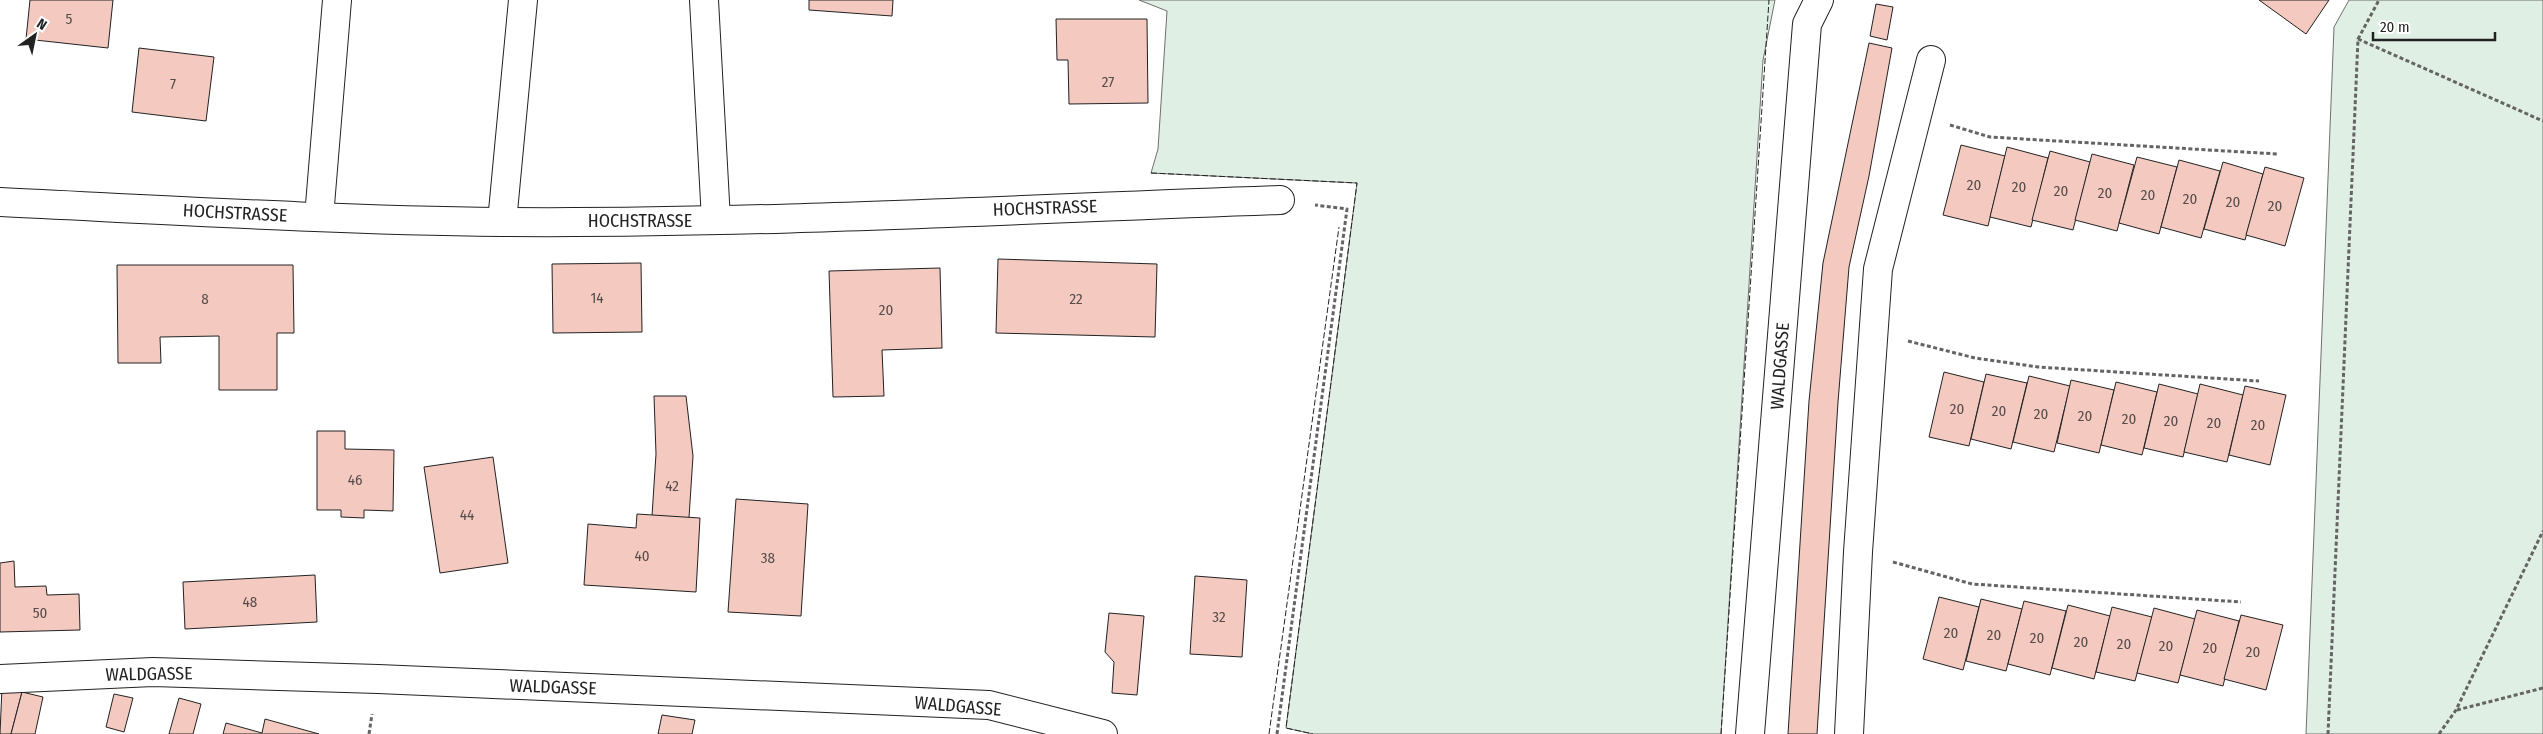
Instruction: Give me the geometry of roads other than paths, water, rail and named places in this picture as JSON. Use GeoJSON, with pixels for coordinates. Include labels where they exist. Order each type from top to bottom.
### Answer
{"type":"FeatureCollection","features":[{"type":"Feature","properties":{"kind":"street"},"geometry":{"type":"LineString","coordinates":[[319,217],[336,0]]}},
{"type":"Feature","properties":{"kind":"street"},"geometry":{"type":"LineString","coordinates":[[502,222],[523,0]]}},
{"type":"Feature","properties":{"kind":"street"},"geometry":{"type":"LineString","coordinates":[[704,0],[716,220]]}},
{"type":"Feature","properties":{"kind":"street","name":"WALDGASSE"},"geometry":{"type":"LineString","coordinates":[[1750,734],[1807,24],[1819,0]]}},
{"type":"Feature","properties":{"kind":"street"},"geometry":{"type":"LineString","coordinates":[[1849,734],[1858,552],[1878,269],[1931,60]]}},
{"type":"Feature","properties":{"kind":"street","name":"HOCHSTRASSE"},"geometry":{"type":"LineString","coordinates":[[0,202],[319,217],[502,222],[716,220],[1280,200]]}},
{"type":"Feature","properties":{"kind":"street","name":"WALDGASSE"},"geometry":{"type":"LineString","coordinates":[[0,679],[153,672],[989,705],[1103,734]]}}]}
